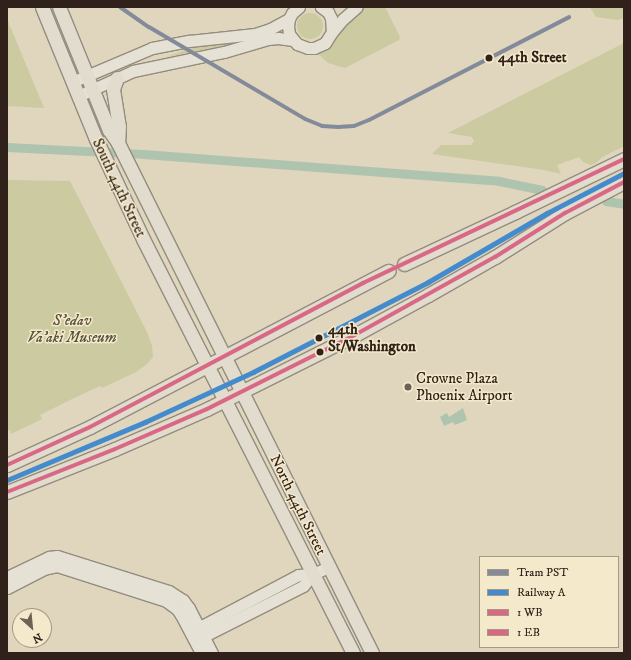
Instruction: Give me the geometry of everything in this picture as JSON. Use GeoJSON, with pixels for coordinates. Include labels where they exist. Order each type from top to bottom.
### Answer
{"type":"FeatureCollection","features":[{"type":"Feature","properties":{"kind":"main road","name":"South 44th Street"},"geometry":{"type":"LineString","coordinates":[[42,7],[110,170],[206,366]]}},
{"type":"Feature","properties":{"kind":"main road","name":"South 44th Street"},"geometry":{"type":"LineString","coordinates":[[59,7],[109,130],[118,143],[223,356]]}},
{"type":"Feature","properties":{"kind":"main road"},"geometry":{"type":"LineString","coordinates":[[116,78],[114,89],[119,126],[118,143]]}},
{"type":"Feature","properties":{"kind":"main road"},"geometry":{"type":"LineString","coordinates":[[404,264],[624,159]]}},
{"type":"Feature","properties":{"kind":"main road"},"geometry":{"type":"LineString","coordinates":[[7,492],[144,437],[241,392],[351,337],[479,267],[565,213],[621,184]]}},
{"type":"Feature","properties":{"kind":"main road"},"geometry":{"type":"LineString","coordinates":[[7,465],[90,427],[223,356],[389,271]]}},
{"type":"Feature","properties":{"kind":"main road","name":"North 44th Street"},"geometry":{"type":"LineString","coordinates":[[223,356],[372,653]]}},
{"type":"Feature","properties":{"kind":"main road","name":"North 44th Street"},"geometry":{"type":"LineString","coordinates":[[206,366],[353,653]]}},
{"type":"Feature","properties":{"kind":"street"},"geometry":{"type":"LineString","coordinates":[[293,40],[288,26],[289,19],[299,7]]}},
{"type":"Feature","properties":{"kind":"street"},"geometry":{"type":"LineString","coordinates":[[322,7],[333,7]]}},
{"type":"Feature","properties":{"kind":"street"},"geometry":{"type":"LineString","coordinates":[[322,7],[331,18],[332,32]]}},
{"type":"Feature","properties":{"kind":"street"},"geometry":{"type":"LineString","coordinates":[[78,96],[133,71],[224,52],[268,39],[278,38],[293,40],[302,47],[314,48],[325,43],[343,19],[358,7]]}},
{"type":"Feature","properties":{"kind":"street"},"geometry":{"type":"LineString","coordinates":[[72,82],[152,48],[189,41],[255,34],[274,27],[289,19]]}},
{"type":"Feature","properties":{"kind":"street"},"geometry":{"type":"LineString","coordinates":[[7,577],[49,557],[57,556],[174,594],[184,600],[189,608],[201,653]]}},
{"type":"Feature","properties":{"kind":"street"},"geometry":{"type":"LineString","coordinates":[[7,588],[44,569],[57,566],[169,603],[177,609],[212,653]]}},
{"type":"Feature","properties":{"kind":"street"},"geometry":{"type":"LineString","coordinates":[[197,634],[298,576],[313,574],[329,568]]}},
{"type":"Feature","properties":{"kind":"green space"},"geometry":{"type":"Polygon","coordinates":[[[363,7],[385,7],[400,37],[399,40],[345,68],[328,63],[315,51],[356,11],[363,7]]]}},
{"type":"Feature","properties":{"kind":"green space"},"geometry":{"type":"Polygon","coordinates":[[[590,7],[624,7],[624,18],[618,20],[596,17],[590,7]]]}},
{"type":"Feature","properties":{"kind":"green space"},"geometry":{"type":"Polygon","coordinates":[[[310,13],[319,17],[323,26],[319,35],[310,39],[301,35],[297,26],[301,17],[310,13]]]}},
{"type":"Feature","properties":{"kind":"green space"},"geometry":{"type":"Polygon","coordinates":[[[7,19],[44,108],[7,106],[7,19]]]}},
{"type":"Feature","properties":{"kind":"green space"},"geometry":{"type":"Polygon","coordinates":[[[283,25],[285,34],[167,57],[196,46],[242,41],[283,25]]]}},
{"type":"Feature","properties":{"kind":"green space"},"geometry":{"type":"Polygon","coordinates":[[[624,43],[624,146],[601,158],[596,163],[591,165],[583,162],[579,157],[557,165],[561,174],[544,170],[432,154],[441,145],[471,145],[474,141],[472,137],[448,133],[624,43]]]}},
{"type":"Feature","properties":{"kind":"green space","name":"S'edav Va'aki Museum"},"geometry":{"type":"Polygon","coordinates":[[[7,180],[70,181],[147,332],[152,346],[153,357],[146,365],[136,372],[102,388],[100,386],[70,400],[40,415],[42,419],[11,434],[10,430],[7,431],[7,180]]]}},
{"type":"Feature","properties":{"kind":"shaded area"},"geometry":{"type":"Polygon","coordinates":[[[463,408],[467,420],[455,425],[453,422],[444,426],[440,417],[447,413],[449,417],[463,408]]]}},
{"type":"Feature","properties":{"kind":"waterway"},"geometry":{"type":"LineString","coordinates":[[7,147],[143,154],[499,181],[542,190]]}},
{"type":"Feature","properties":{"kind":"waterway"},"geometry":{"type":"LineString","coordinates":[[606,201],[624,204]]}},
{"type":"Feature","properties":{"kind":"tram line","name":"PST"},"geometry":{"type":"LineString","coordinates":[[120,7],[149,27],[305,119],[322,126],[338,127],[354,126],[369,120],[569,17]]}},
{"type":"Feature","properties":{"kind":"rail line","name":"A"},"geometry":{"type":"LineString","coordinates":[[7,480],[145,422],[253,372],[428,282],[547,213],[624,173]]}},
{"type":"Feature","properties":{"kind":"transit line"},"geometry":{"type":"LineString","coordinates":[[7,465],[90,427],[363,283],[624,159]]}},
{"type":"Feature","properties":{"kind":"transit line"},"geometry":{"type":"LineString","coordinates":[[7,492],[115,449],[207,409],[351,337],[495,257],[565,213],[624,182]]}},
{"type":"Feature","properties":{"kind":"place","name":"44th Street"},"geometry":{"type":"Point","coordinates":[489,58]}},
{"type":"Feature","properties":{"kind":"place","name":"44th St/Washington"},"geometry":{"type":"Point","coordinates":[319,338]}},
{"type":"Feature","properties":{"kind":"place","name":"Crowne Plaza Phoenix Airport"},"geometry":{"type":"Point","coordinates":[408,387]}}]}
